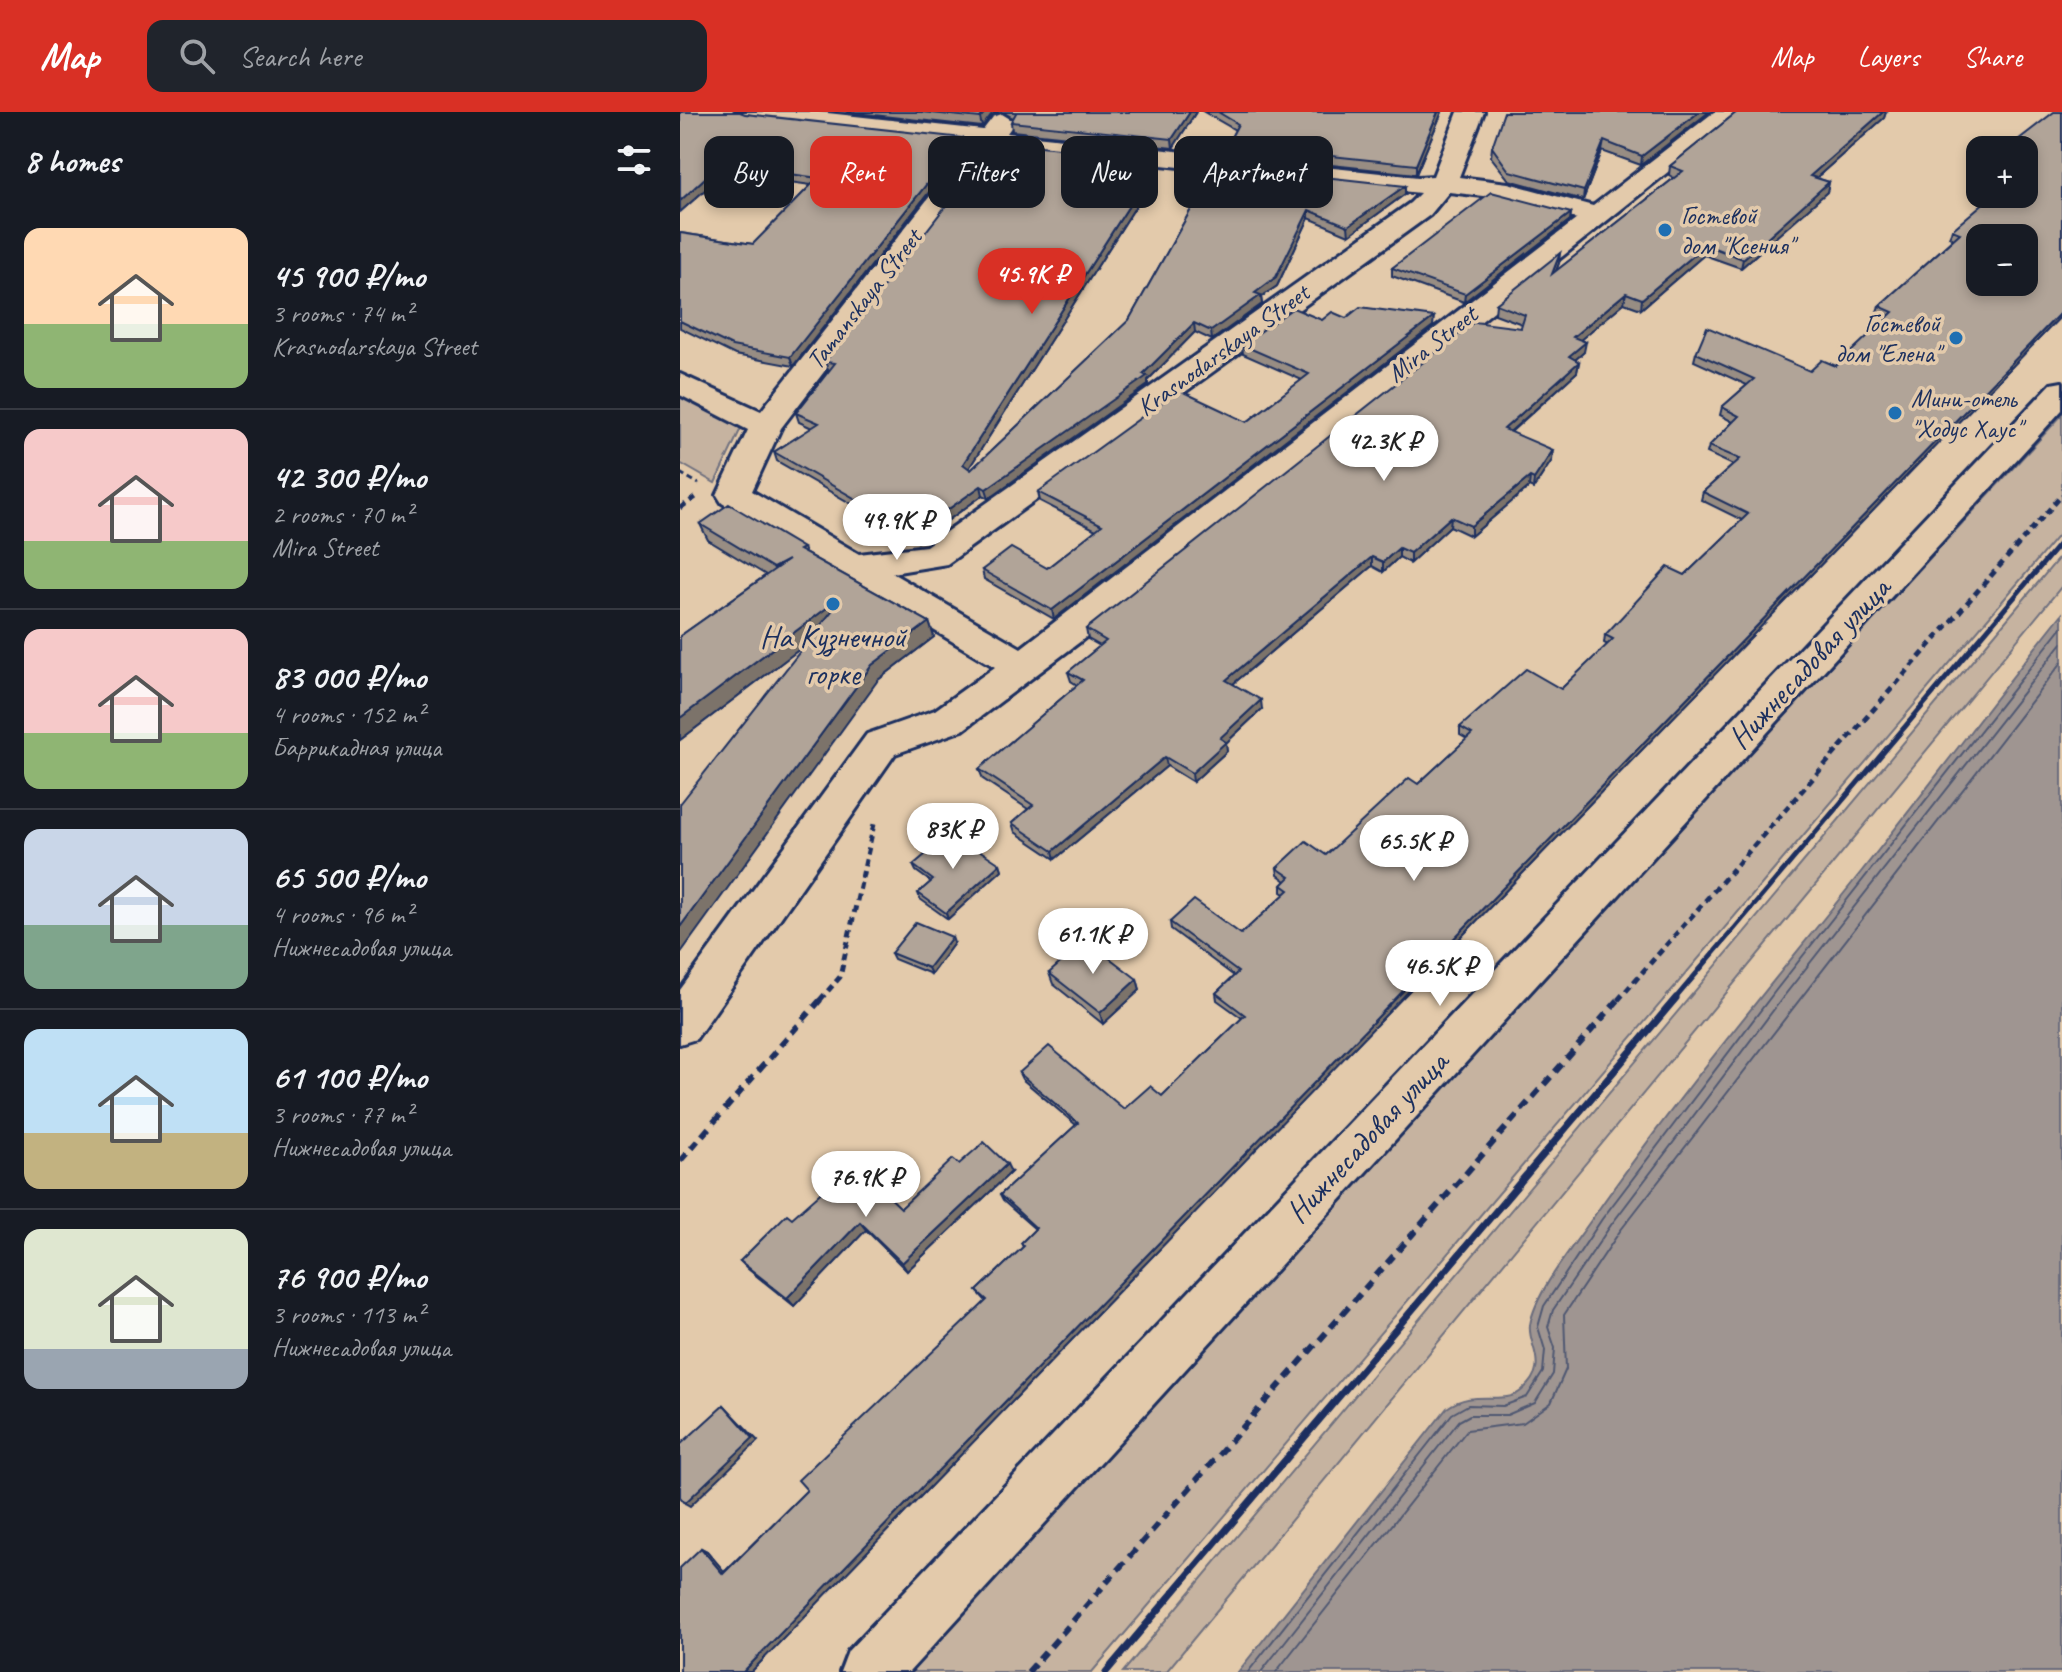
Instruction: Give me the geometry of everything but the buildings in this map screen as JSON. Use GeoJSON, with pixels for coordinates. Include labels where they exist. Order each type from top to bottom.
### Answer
{"type":"FeatureCollection","features":[{"type":"Feature","properties":{"kind":"street"},"geometry":{"type":"LineString","coordinates":[[748,112],[961,136]]}},
{"type":"Feature","properties":{"kind":"street","name":"Tamanskaya Street"},"geometry":{"type":"LineString","coordinates":[[990,136],[1009,112]]}},
{"type":"Feature","properties":{"kind":"street","name":"Krasnodarskaya Street"},"geometry":{"type":"LineString","coordinates":[[909,599],[935,556],[1420,209],[1444,182],[1471,112]]}},
{"type":"Feature","properties":{"kind":"street","name":"Mira Street"},"geometry":{"type":"LineString","coordinates":[[680,1025],[881,744],[949,720],[1022,666],[1594,215],[1730,112]]}},
{"type":"Feature","properties":{"kind":"street"},"geometry":{"type":"LineString","coordinates":[[1045,145],[1418,185],[1444,182],[1521,193],[1594,215]]}},
{"type":"Feature","properties":{"kind":"street","name":"Tamanskaya Street"},"geometry":{"type":"LineString","coordinates":[[719,494],[766,426],[935,208]]}},
{"type":"Feature","properties":{"kind":"street"},"geometry":{"type":"LineString","coordinates":[[680,383],[766,426]]}},
{"type":"Feature","properties":{"kind":"street","name":"Нижнесадовая улица"},"geometry":{"type":"LineString","coordinates":[[869,1672],[2062,391]]}},
{"type":"Feature","properties":{"kind":"street"},"geometry":{"type":"LineString","coordinates":[[719,494],[855,566],[1022,666]]}},
{"type":"Feature","properties":{"kind":"street","name":"Krasnodarskaya Street"},"geometry":{"type":"LineString","coordinates":[[855,566],[935,556]]}},
{"type":"Feature","properties":{"kind":"path"},"geometry":{"type":"LineString","coordinates":[[680,508],[719,494]]}},
{"type":"Feature","properties":{"kind":"path"},"geometry":{"type":"LineString","coordinates":[[1028,1672],[2062,495]]}},
{"type":"Feature","properties":{"kind":"path"},"geometry":{"type":"LineString","coordinates":[[680,1161],[840,977],[876,812]]}},
{"type":"Feature","properties":{"kind":"shaded area"},"geometry":{"type":"Polygon","coordinates":[[[680,389],[744,422],[715,483],[680,463],[680,389]]]}},
{"type":"Feature","properties":{"kind":"shaded area"},"geometry":{"type":"Polygon","coordinates":[[[2062,415],[2062,531],[1092,1672],[903,1672],[2062,415]]]}},
{"type":"Feature","properties":{"kind":"shaded area"},"geometry":{"type":"Polygon","coordinates":[[[2062,554],[2062,586],[1166,1672],[1123,1672],[2062,554]]]}},
{"type":"Feature","properties":{"kind":"water"},"geometry":{"type":"Polygon","coordinates":[[[2062,614],[2062,1672],[1238,1672],[1447,1408],[1467,1399],[1514,1395],[1530,1382],[1537,1364],[1530,1333],[1533,1312],[1547,1283],[1567,1254],[1691,1085],[2062,614]]]}},
{"type":"Feature","properties":{"kind":"railway"},"geometry":{"type":"LineString","coordinates":[[1674,1000],[2062,541]]}},
{"type":"Feature","properties":{"kind":"railway"},"geometry":{"type":"LineString","coordinates":[[1106,1672],[1676,998]]}},
{"type":"Feature","properties":{"kind":"place","name":"Гостевой дом \"Ксения\""},"geometry":{"type":"Point","coordinates":[1665,230]}},
{"type":"Feature","properties":{"kind":"place","name":"Гостевой дом \"Елена\""},"geometry":{"type":"Point","coordinates":[1956,338]}},
{"type":"Feature","properties":{"kind":"place","name":"Мини-отель \"Ходус Хаус\""},"geometry":{"type":"Point","coordinates":[1895,413]}},
{"type":"Feature","properties":{"kind":"place","name":"На Кузнечной горке"},"geometry":{"type":"Point","coordinates":[833,604]}}]}
